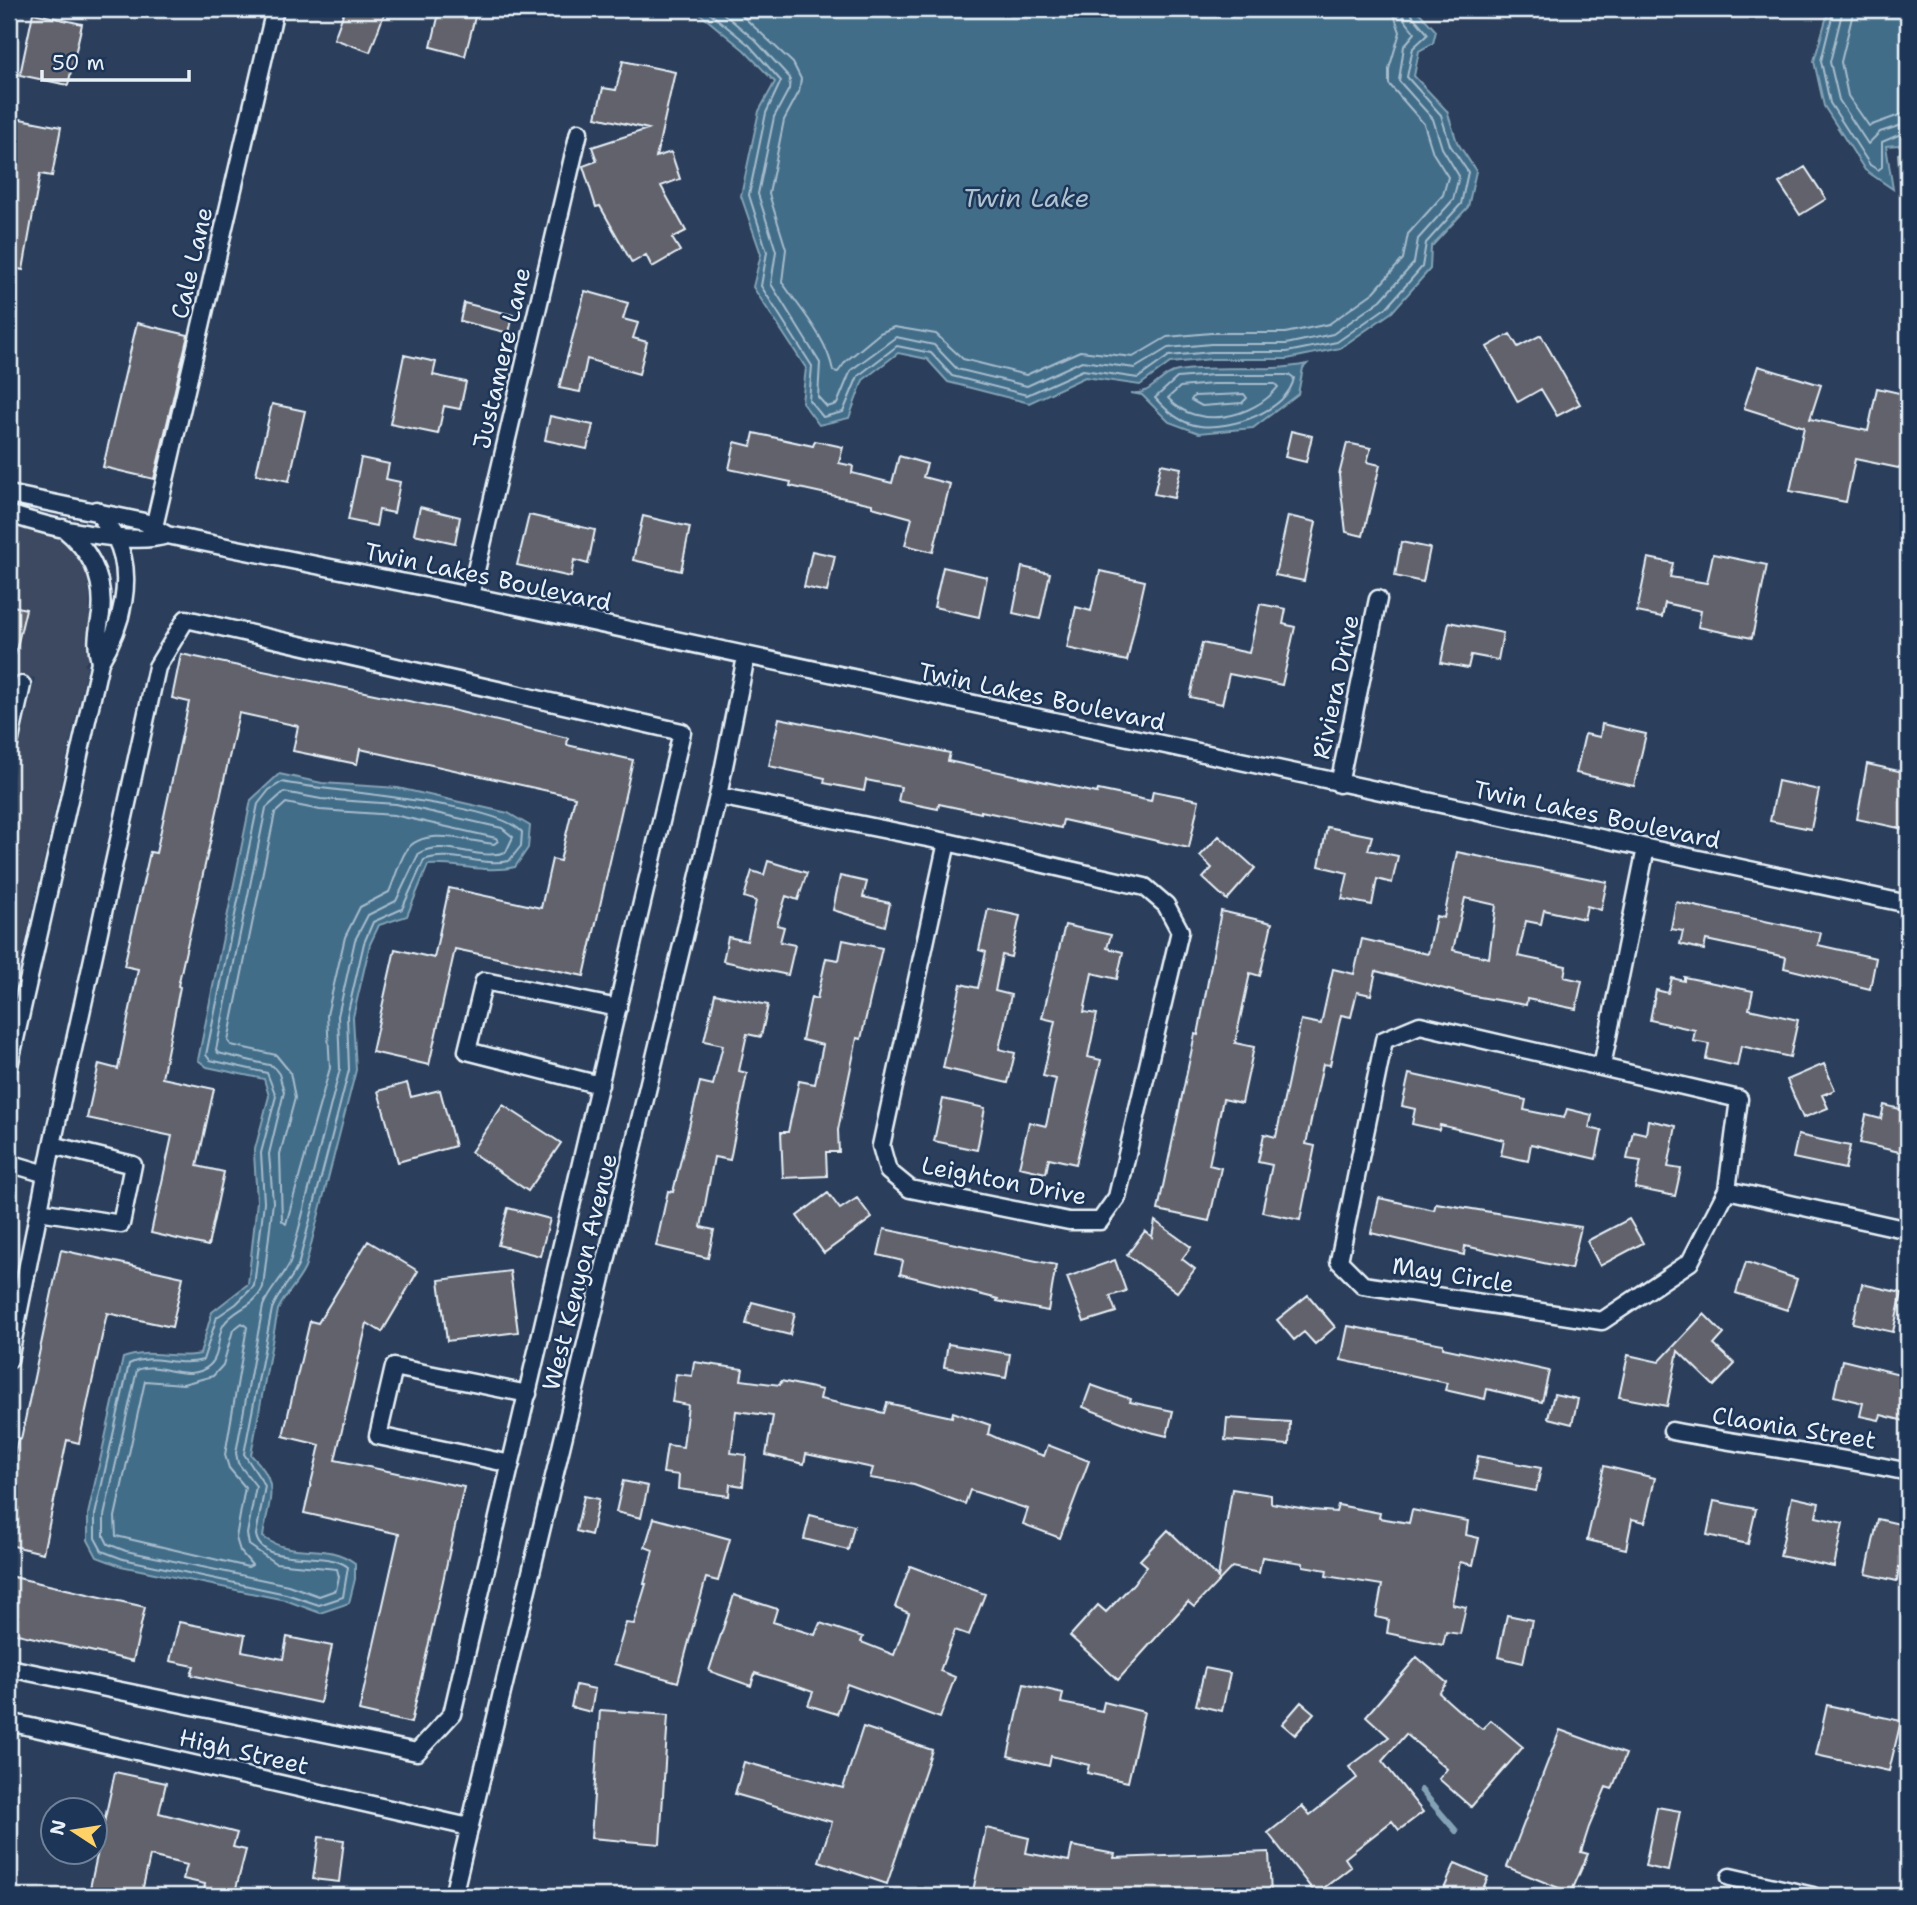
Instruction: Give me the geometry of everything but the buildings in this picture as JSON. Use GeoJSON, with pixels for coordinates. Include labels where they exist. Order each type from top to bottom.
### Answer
{"type":"FeatureCollection","features":[{"type":"Feature","properties":{"kind":"street","name":"Cale Lane"},"geometry":{"type":"LineString","coordinates":[[161,531],[275,9]]}},
{"type":"Feature","properties":{"kind":"street","name":"Justamere Lane"},"geometry":{"type":"LineString","coordinates":[[470,596],[579,132]]}},
{"type":"Feature","properties":{"kind":"street","name":"Twin Lakes Boulevard"},"geometry":{"type":"LineString","coordinates":[[9,494],[96,510],[161,531],[1908,905]]}},
{"type":"Feature","properties":{"kind":"street"},"geometry":{"type":"LineString","coordinates":[[9,1066],[100,662],[115,638],[123,601],[122,558],[115,538],[96,510]]}},
{"type":"Feature","properties":{"kind":"street","name":"Twin Lakes Boulevard"},"geometry":{"type":"LineString","coordinates":[[9,514],[115,538],[140,540],[161,531]]}},
{"type":"Feature","properties":{"kind":"street"},"geometry":{"type":"LineString","coordinates":[[60,526],[82,545],[97,571],[102,597],[95,643],[100,662]]}},
{"type":"Feature","properties":{"kind":"street","name":"Riviera Drive"},"geometry":{"type":"LineString","coordinates":[[1339,784],[1378,599]]}},
{"type":"Feature","properties":{"kind":"street"},"geometry":{"type":"LineString","coordinates":[[9,1360],[52,1145],[157,667],[186,619],[682,732],[453,1714],[417,1752],[9,1668]]}},
{"type":"Feature","properties":{"kind":"street","name":"West Kenyon Avenue"},"geometry":{"type":"LineString","coordinates":[[453,1896],[718,796],[746,657]]}},
{"type":"Feature","properties":{"kind":"street"},"geometry":{"type":"LineString","coordinates":[[9,744],[22,685]]}},
{"type":"Feature","properties":{"kind":"street","name":"Leighton Drive"},"geometry":{"type":"LineString","coordinates":[[718,796],[947,842],[1146,887],[1166,905],[1181,931],[1117,1197],[1100,1221],[1069,1221],[910,1189],[888,1171],[881,1146],[947,842]]}},
{"type":"Feature","properties":{"kind":"street"},"geometry":{"type":"LineString","coordinates":[[1602,1066],[1646,848]]}},
{"type":"Feature","properties":{"kind":"street"},"geometry":{"type":"LineString","coordinates":[[600,1085],[467,1051],[484,981],[618,1007]]}},
{"type":"Feature","properties":{"kind":"street","name":"May Circle"},"geometry":{"type":"LineString","coordinates":[[1420,1024],[1602,1066],[1739,1099],[1727,1191],[1690,1262],[1602,1321],[1363,1284],[1339,1261],[1384,1040],[1420,1024]]}},
{"type":"Feature","properties":{"kind":"street"},"geometry":{"type":"LineString","coordinates":[[38,1211],[121,1224],[133,1165],[52,1145]]}},
{"type":"Feature","properties":{"kind":"street"},"geometry":{"type":"LineString","coordinates":[[9,1163],[46,1174]]}},
{"type":"Feature","properties":{"kind":"street"},"geometry":{"type":"LineString","coordinates":[[1727,1191],[1908,1230]]}},
{"type":"Feature","properties":{"kind":"street"},"geometry":{"type":"LineString","coordinates":[[511,1464],[378,1436],[394,1367],[527,1394]]}},
{"type":"Feature","properties":{"kind":"street","name":"Claonia Street"},"geometry":{"type":"LineString","coordinates":[[1672,1431],[1766,1449],[1828,1455],[1908,1472]]}},
{"type":"Feature","properties":{"kind":"street","name":"High Street"},"geometry":{"type":"LineString","coordinates":[[9,1722],[469,1827]]}},
{"type":"Feature","properties":{"kind":"street"},"geometry":{"type":"LineString","coordinates":[[1730,1877],[1813,1896]]}},
{"type":"Feature","properties":{"kind":"shaded area"},"geometry":{"type":"Polygon","coordinates":[[[9,524],[55,535],[74,551],[86,573],[90,597],[88,659],[84,665],[87,667],[9,1013],[9,795],[35,678],[13,673],[9,691],[9,524]]]}},
{"type":"Feature","properties":{"kind":"green space"},"geometry":{"type":"Polygon","coordinates":[[[1908,149],[1908,199],[1901,194],[1898,154],[1908,149]]]}},
{"type":"Feature","properties":{"kind":"water","name":"Twin Lake"},"geometry":{"type":"Polygon","coordinates":[[[694,9],[1416,9],[1436,31],[1433,43],[1419,51],[1414,76],[1447,111],[1457,142],[1476,171],[1468,207],[1431,247],[1430,269],[1392,312],[1340,348],[1287,359],[1212,359],[1170,363],[1140,385],[1085,377],[1029,403],[948,382],[927,359],[898,353],[863,380],[849,418],[819,425],[802,402],[806,368],[753,287],[761,254],[741,196],[759,111],[775,82],[744,50],[694,9]]]}},
{"type":"Feature","properties":{"kind":"water"},"geometry":{"type":"Polygon","coordinates":[[[1829,9],[1908,9],[1908,136],[1899,145],[1886,146],[1893,189],[1865,170],[1824,106],[1814,61],[1829,9]]]}},
{"type":"Feature","properties":{"kind":"water"},"geometry":{"type":"Polygon","coordinates":[[[1307,364],[1303,368],[1298,394],[1253,428],[1199,433],[1169,422],[1142,395],[1131,393],[1145,391],[1178,371],[1275,368],[1307,364]]]}},
{"type":"Feature","properties":{"kind":"water"},"geometry":{"type":"Polygon","coordinates":[[[279,774],[322,783],[398,788],[508,813],[530,826],[528,848],[515,867],[482,869],[428,865],[407,916],[379,925],[370,944],[353,1017],[356,1070],[305,1268],[278,1310],[251,1455],[261,1465],[270,1484],[270,1502],[263,1537],[287,1548],[332,1552],[355,1563],[355,1579],[349,1603],[320,1613],[285,1600],[121,1566],[97,1557],[88,1540],[88,1514],[123,1358],[142,1354],[200,1354],[212,1312],[248,1284],[257,1201],[254,1153],[269,1096],[264,1079],[207,1067],[198,1060],[251,800],[279,774]]]}},
{"type":"Feature","properties":{"kind":"waterway"},"geometry":{"type":"LineString","coordinates":[[1421,1790],[1456,1831]]}}]}
